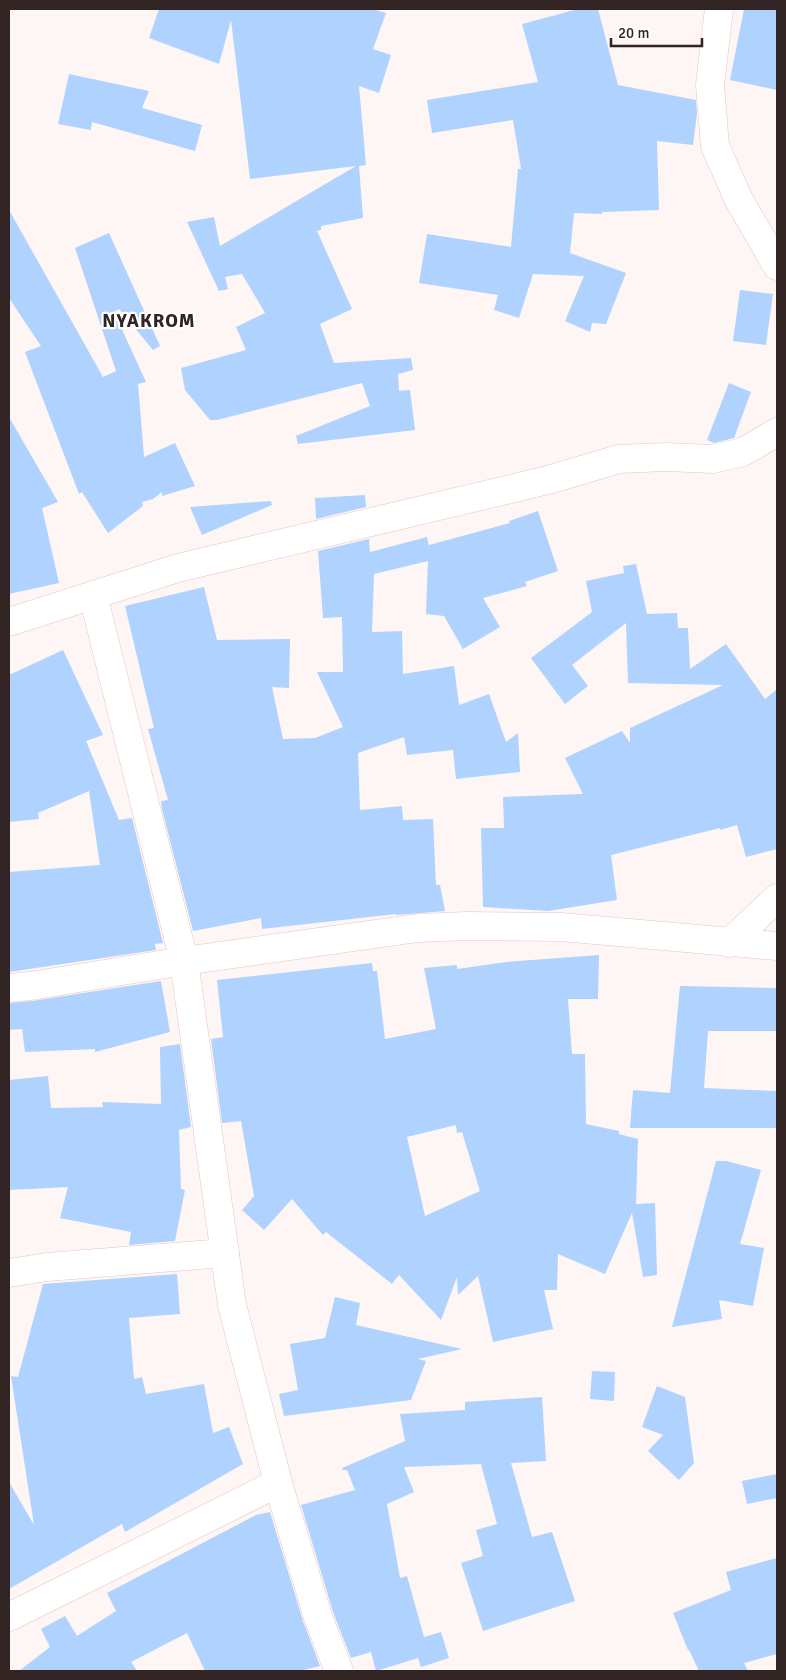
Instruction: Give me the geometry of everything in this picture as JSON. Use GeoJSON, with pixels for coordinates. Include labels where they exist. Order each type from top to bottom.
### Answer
{"type":"FeatureCollection","features":[{"type":"Feature","properties":{"kind":"street"},"geometry":{"type":"LineString","coordinates":[[718,9],[710,85],[715,146],[740,200],[777,266]]}},
{"type":"Feature","properties":{"kind":"street"},"geometry":{"type":"LineString","coordinates":[[9,622],[178,568],[548,480],[619,459],[666,457],[713,459],[744,452],[777,432]]}},
{"type":"Feature","properties":{"kind":"street"},"geometry":{"type":"LineString","coordinates":[[93,595],[184,961],[232,1305],[278,1483],[318,1617],[339,1671]]}},
{"type":"Feature","properties":{"kind":"street"},"geometry":{"type":"LineString","coordinates":[[729,943],[777,898]]}},
{"type":"Feature","properties":{"kind":"street"},"geometry":{"type":"LineString","coordinates":[[9,988],[418,928],[467,926],[561,927],[777,946]]}},
{"type":"Feature","properties":{"kind":"street"},"geometry":{"type":"LineString","coordinates":[[9,1273],[47,1267],[225,1253]]}},
{"type":"Feature","properties":{"kind":"street"},"geometry":{"type":"LineString","coordinates":[[9,1617],[278,1483]]}},
{"type":"Feature","properties":{"kind":"building"},"geometry":{"type":"Polygon","coordinates":[[[159,9],[373,9],[386,13],[373,49],[391,55],[379,93],[359,86],[366,165],[359,166],[363,218],[321,226],[321,230],[317,231],[352,309],[320,324],[334,363],[411,358],[413,370],[398,374],[399,391],[410,390],[415,430],[298,444],[296,436],[370,406],[362,383],[217,420],[210,420],[185,390],[181,368],[246,350],[236,327],[265,313],[242,274],[225,277],[228,289],[219,291],[187,222],[214,217],[220,246],[356,166],[250,179],[231,20],[219,64],[149,38],[159,9]]]}},
{"type":"Feature","properties":{"kind":"building"},"geometry":{"type":"Polygon","coordinates":[[[578,9],[598,9],[618,85],[696,100],[697,114],[693,145],[657,141],[659,210],[602,212],[602,214],[574,213],[570,253],[626,273],[606,324],[592,323],[590,332],[565,321],[584,276],[533,274],[519,318],[494,310],[498,295],[419,283],[427,234],[511,247],[518,169],[521,169],[513,120],[432,133],[427,100],[538,82],[522,24],[578,9]]]}},
{"type":"Feature","properties":{"kind":"building"},"geometry":{"type":"Polygon","coordinates":[[[744,9],[777,9],[777,90],[730,80],[744,9]]]}},
{"type":"Feature","properties":{"kind":"building"},"geometry":{"type":"Polygon","coordinates":[[[69,74],[149,91],[142,108],[202,125],[195,151],[92,122],[91,130],[58,124],[69,74]]]}},
{"type":"Feature","properties":{"kind":"building"},"geometry":{"type":"Polygon","coordinates":[[[9,210],[103,377],[116,371],[75,248],[109,233],[160,346],[153,350],[119,309],[114,312],[146,382],[138,384],[144,457],[175,443],[195,486],[162,496],[162,492],[153,499],[142,502],[143,506],[108,533],[82,492],[79,494],[25,352],[41,346],[9,298],[9,210]]]}},
{"type":"Feature","properties":{"kind":"building"},"geometry":{"type":"Polygon","coordinates":[[[740,290],[773,294],[766,345],[733,341],[740,290]]]}},
{"type":"Feature","properties":{"kind":"building"},"geometry":{"type":"Polygon","coordinates":[[[729,383],[751,392],[734,438],[714,443],[707,440],[729,383]]]}},
{"type":"Feature","properties":{"kind":"building"},"geometry":{"type":"Polygon","coordinates":[[[9,417],[58,502],[42,508],[59,583],[9,594],[9,417]]]}},
{"type":"Feature","properties":{"kind":"building"},"geometry":{"type":"Polygon","coordinates":[[[365,495],[366,507],[316,519],[315,498],[365,495]]]}},
{"type":"Feature","properties":{"kind":"building"},"geometry":{"type":"Polygon","coordinates":[[[271,501],[272,505],[202,535],[190,507],[271,501]]]}},
{"type":"Feature","properties":{"kind":"building"},"geometry":{"type":"Polygon","coordinates":[[[538,511],[558,571],[525,582],[527,586],[483,598],[500,627],[463,649],[444,616],[426,614],[428,561],[374,574],[372,632],[402,631],[403,674],[454,666],[459,705],[489,694],[506,742],[518,733],[520,772],[456,779],[453,750],[407,755],[404,737],[358,753],[360,810],[402,806],[403,820],[433,819],[436,885],[440,885],[445,911],[396,914],[262,929],[261,918],[193,931],[162,809],[161,801],[168,800],[148,729],[154,728],[125,606],[204,587],[217,640],[290,639],[289,688],[272,687],[283,739],[315,738],[343,727],[317,672],[343,672],[342,617],[323,618],[318,551],[369,539],[370,552],[427,537],[429,547],[429,545],[510,523],[509,521],[538,511]]]}},
{"type":"Feature","properties":{"kind":"building"},"geometry":{"type":"Polygon","coordinates":[[[636,564],[647,614],[677,613],[678,628],[688,628],[690,669],[726,644],[765,699],[777,689],[777,849],[746,857],[737,825],[720,830],[720,828],[611,855],[617,900],[548,911],[483,907],[481,828],[504,828],[503,797],[583,794],[565,758],[622,731],[630,743],[630,728],[723,685],[628,683],[626,623],[572,665],[588,686],[565,704],[531,658],[592,612],[586,581],[624,573],[623,566],[636,564]]]}},
{"type":"Feature","properties":{"kind":"building"},"geometry":{"type":"Polygon","coordinates":[[[63,650],[103,735],[86,741],[119,820],[132,818],[163,943],[155,944],[156,950],[9,972],[9,872],[100,865],[89,791],[38,813],[39,819],[9,822],[9,675],[63,650]]]}},
{"type":"Feature","properties":{"kind":"building"},"geometry":{"type":"Polygon","coordinates":[[[599,955],[598,999],[568,999],[572,1054],[585,1054],[586,1124],[619,1131],[619,1134],[638,1139],[636,1204],[655,1203],[657,1275],[643,1277],[632,1213],[605,1274],[558,1254],[557,1290],[544,1290],[553,1329],[493,1342],[478,1276],[458,1295],[457,1277],[441,1320],[399,1275],[392,1284],[326,1232],[323,1235],[292,1199],[264,1230],[242,1210],[254,1196],[241,1121],[222,1123],[211,1039],[223,1037],[217,980],[372,963],[373,971],[377,971],[385,1039],[436,1029],[424,968],[457,965],[457,969],[506,962],[599,955]],[[456,1125],[407,1137],[425,1216],[480,1191],[462,1132],[457,1133],[456,1125]]]}},
{"type":"Feature","properties":{"kind":"building"},"geometry":{"type":"Polygon","coordinates":[[[161,981],[170,1032],[95,1052],[95,1049],[25,1052],[22,1029],[9,1030],[9,1003],[161,981]]]}},
{"type":"Feature","properties":{"kind":"building"},"geometry":{"type":"Polygon","coordinates":[[[680,986],[777,988],[777,1031],[708,1031],[704,1088],[777,1091],[777,1128],[630,1128],[633,1090],[670,1093],[680,986]]]}},
{"type":"Feature","properties":{"kind":"building"},"geometry":{"type":"Polygon","coordinates":[[[180,1044],[191,1127],[179,1130],[181,1189],[185,1190],[175,1241],[129,1245],[131,1232],[60,1218],[68,1187],[9,1190],[9,1080],[48,1076],[51,1108],[103,1107],[102,1102],[161,1104],[160,1047],[180,1044]]]}},
{"type":"Feature","properties":{"kind":"building"},"geometry":{"type":"Polygon","coordinates":[[[716,1161],[726,1161],[761,1170],[740,1244],[764,1248],[753,1306],[719,1300],[722,1319],[672,1327],[716,1161]]]}},
{"type":"Feature","properties":{"kind":"building"},"geometry":{"type":"Polygon","coordinates":[[[177,1274],[180,1314],[129,1318],[134,1379],[142,1377],[146,1394],[204,1384],[213,1433],[229,1427],[243,1464],[125,1532],[122,1524],[9,1589],[9,1482],[34,1525],[11,1376],[18,1377],[43,1284],[177,1274]]]}},
{"type":"Feature","properties":{"kind":"building"},"geometry":{"type":"Polygon","coordinates":[[[335,1297],[360,1303],[356,1325],[462,1349],[418,1359],[426,1361],[411,1400],[284,1416],[279,1394],[298,1390],[290,1344],[325,1338],[335,1297]]]}},
{"type":"Feature","properties":{"kind":"building"},"geometry":{"type":"Polygon","coordinates":[[[592,1371],[615,1372],[614,1401],[590,1399],[592,1371]]]}},
{"type":"Feature","properties":{"kind":"building"},"geometry":{"type":"Polygon","coordinates":[[[657,1386],[685,1397],[694,1463],[679,1480],[648,1451],[663,1435],[642,1427],[657,1386]]]}},
{"type":"Feature","properties":{"kind":"building"},"geometry":{"type":"Polygon","coordinates":[[[542,1397],[546,1461],[511,1463],[532,1537],[552,1532],[575,1601],[483,1631],[461,1563],[483,1556],[476,1530],[497,1524],[481,1464],[404,1467],[414,1492],[387,1504],[400,1578],[407,1576],[424,1637],[441,1632],[449,1658],[421,1667],[418,1658],[376,1671],[371,1652],[351,1658],[333,1612],[301,1505],[355,1490],[347,1470],[342,1468],[405,1441],[400,1414],[465,1410],[465,1402],[542,1397]]]}},
{"type":"Feature","properties":{"kind":"building"},"geometry":{"type":"Polygon","coordinates":[[[777,1474],[777,1498],[747,1504],[742,1481],[777,1474]]]}},
{"type":"Feature","properties":{"kind":"building"},"geometry":{"type":"Polygon","coordinates":[[[270,1512],[303,1621],[320,1666],[300,1671],[205,1671],[187,1633],[131,1662],[137,1671],[19,1671],[50,1647],[41,1629],[65,1616],[77,1636],[116,1611],[107,1593],[256,1515],[270,1512]]]}},
{"type":"Feature","properties":{"kind":"building"},"geometry":{"type":"Polygon","coordinates":[[[777,1558],[777,1654],[744,1663],[748,1671],[699,1671],[673,1613],[731,1590],[726,1572],[777,1558]]]}},
{"type":"Feature","properties":{"kind":"district","name":"NYAKROM"},"geometry":{"type":"Point","coordinates":[149,321]}}]}
